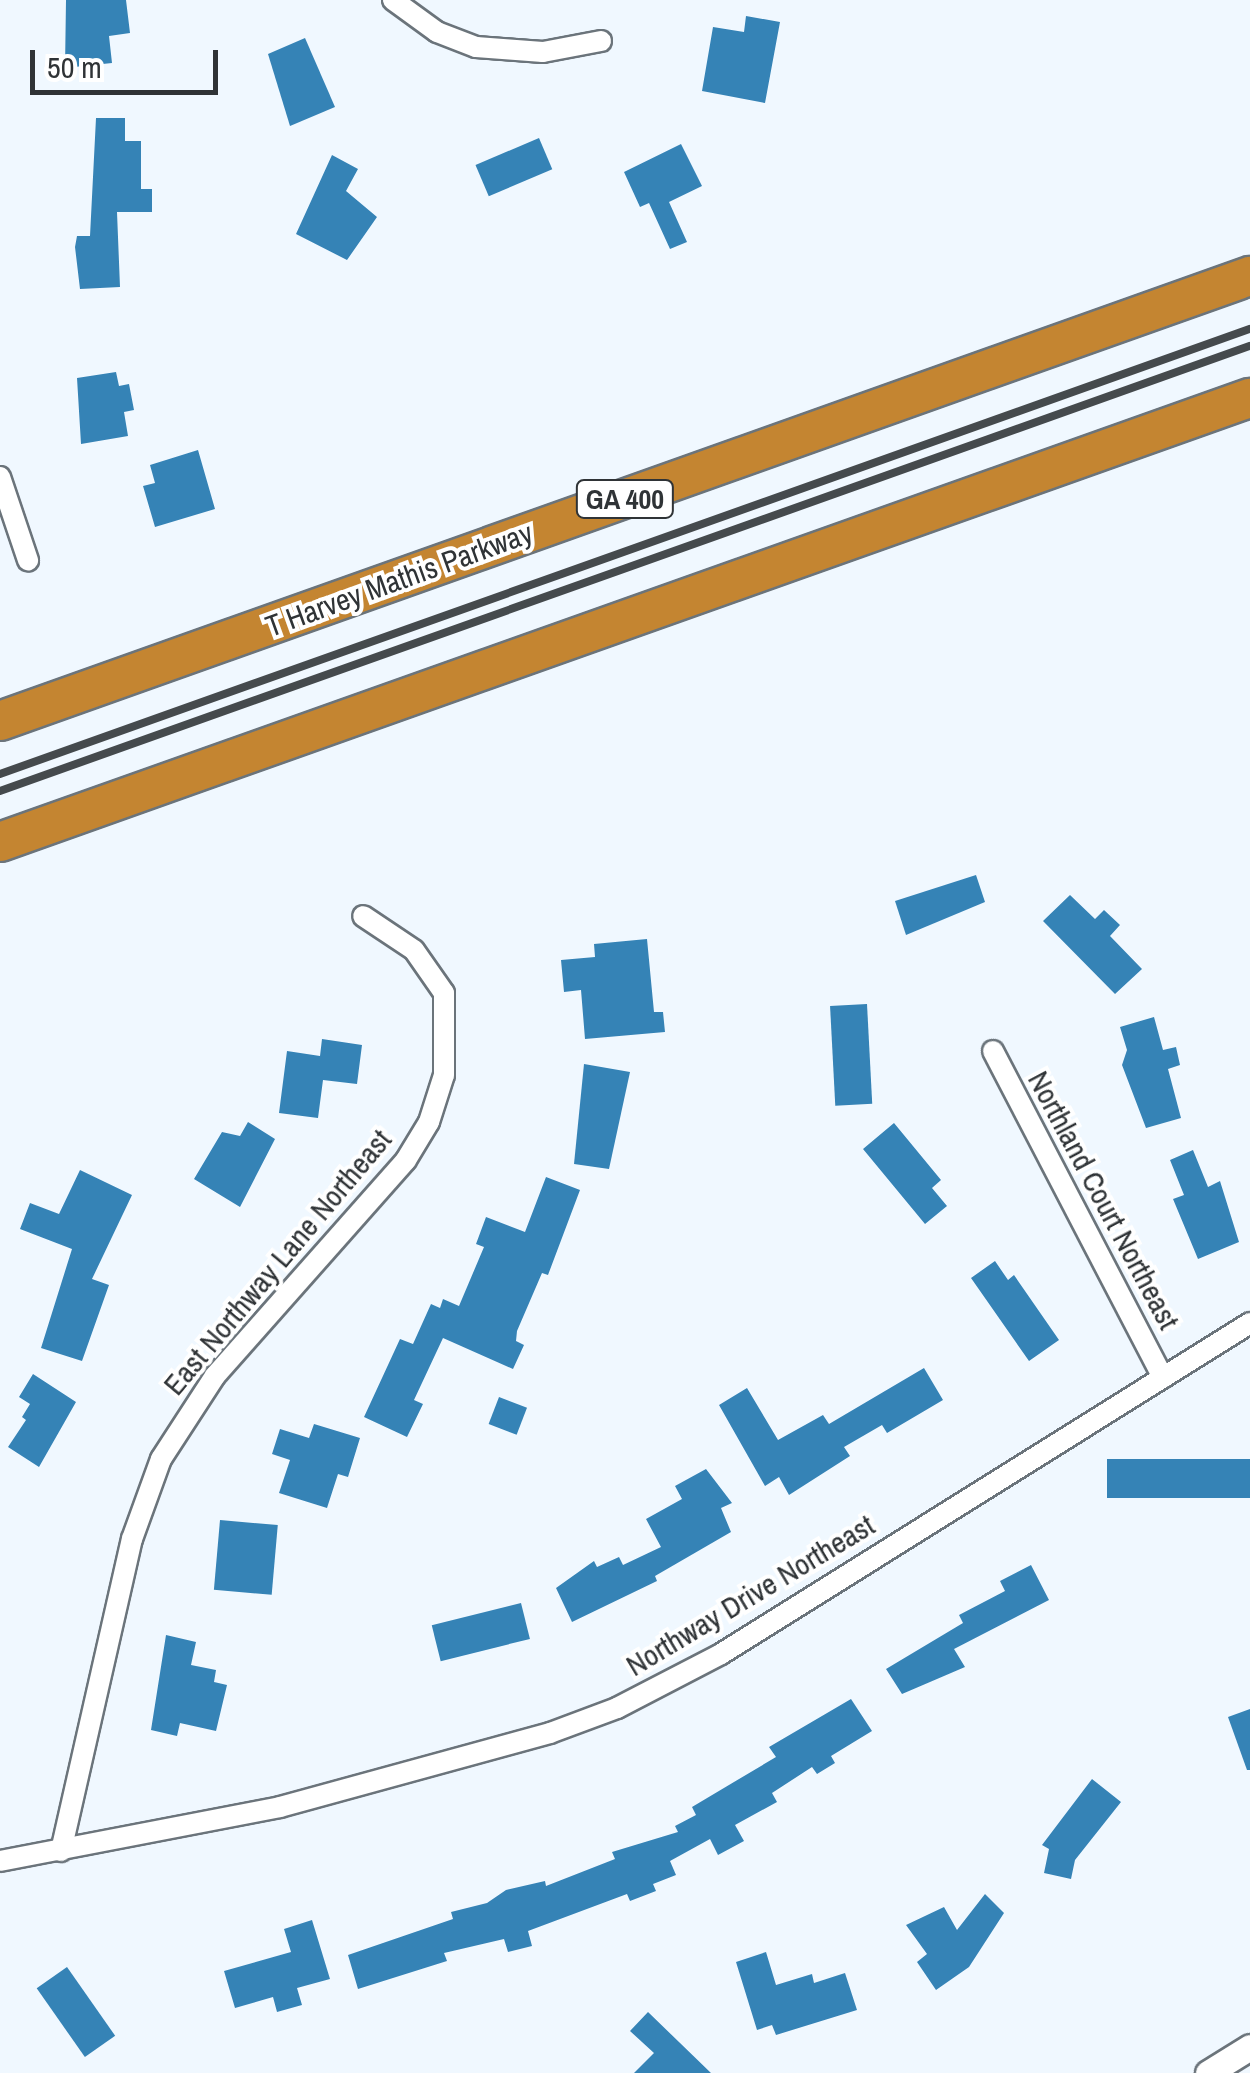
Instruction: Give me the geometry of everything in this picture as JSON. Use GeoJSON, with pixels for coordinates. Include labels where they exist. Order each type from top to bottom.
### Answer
{"type":"FeatureCollection","features":[{"type":"Feature","properties":{"kind":"highway","name":"T Harvey Mathis Parkway"},"geometry":{"type":"LineString","coordinates":[[0,721],[1250,276]]}},
{"type":"Feature","properties":{"kind":"highway"},"geometry":{"type":"LineString","coordinates":[[0,842],[1250,398]]}},
{"type":"Feature","properties":{"kind":"street"},"geometry":{"type":"LineString","coordinates":[[392,0],[436,32],[476,47],[543,52],[601,41]]}},
{"type":"Feature","properties":{"kind":"street"},"geometry":{"type":"LineString","coordinates":[[0,476],[28,560]]}},
{"type":"Feature","properties":{"kind":"street","name":"East Northway Lane Northeast"},"geometry":{"type":"LineString","coordinates":[[61,1851],[132,1540],[161,1460],[215,1376],[406,1160],[429,1122],[444,1075],[444,993],[414,950],[363,916]]}},
{"type":"Feature","properties":{"kind":"street","name":"Northland Court Northeast"},"geometry":{"type":"LineString","coordinates":[[993,1051],[1162,1376]]}},
{"type":"Feature","properties":{"kind":"street","name":"Northway Drive Northeast"},"geometry":{"type":"LineString","coordinates":[[0,1861],[280,1806],[550,1733],[617,1708],[721,1654],[1250,1322]]}},
{"type":"Feature","properties":{"kind":"street"},"geometry":{"type":"LineString","coordinates":[[1208,2073],[1250,2046]]}},
{"type":"Feature","properties":{"kind":"building"},"geometry":{"type":"Polygon","coordinates":[[[66,0],[126,0],[130,33],[109,36],[112,63],[65,68],[66,0]]]}},
{"type":"Feature","properties":{"kind":"building"},"geometry":{"type":"Polygon","coordinates":[[[746,16],[780,22],[765,103],[702,91],[713,27],[744,32],[746,16]]]}},
{"type":"Feature","properties":{"kind":"building"},"geometry":{"type":"Polygon","coordinates":[[[305,38],[335,107],[290,126],[268,54],[305,38]]]}},
{"type":"Feature","properties":{"kind":"building"},"geometry":{"type":"Polygon","coordinates":[[[96,118],[125,118],[125,141],[141,141],[141,189],[152,189],[152,212],[117,212],[120,287],[80,289],[75,247],[77,236],[90,236],[96,118]]]}},
{"type":"Feature","properties":{"kind":"building"},"geometry":{"type":"Polygon","coordinates":[[[539,138],[552,169],[489,196],[475,165],[539,138]]]}},
{"type":"Feature","properties":{"kind":"building"},"geometry":{"type":"Polygon","coordinates":[[[681,144],[702,186],[669,202],[687,242],[670,249],[649,203],[640,207],[624,172],[681,144]]]}},
{"type":"Feature","properties":{"kind":"building"},"geometry":{"type":"Polygon","coordinates":[[[332,155],[358,169],[346,191],[377,217],[347,260],[296,234],[332,155]]]}},
{"type":"Feature","properties":{"kind":"building"},"geometry":{"type":"Polygon","coordinates":[[[116,372],[119,386],[129,384],[134,410],[124,412],[128,436],[81,444],[77,378],[116,372]]]}},
{"type":"Feature","properties":{"kind":"building"},"geometry":{"type":"Polygon","coordinates":[[[198,450],[215,509],[155,527],[143,486],[155,483],[150,465],[198,450]]]}},
{"type":"Feature","properties":{"kind":"building"},"geometry":{"type":"Polygon","coordinates":[[[976,875],[985,902],[906,935],[895,901],[976,875]]]}},
{"type":"Feature","properties":{"kind":"building"},"geometry":{"type":"Polygon","coordinates":[[[1070,895],[1095,919],[1104,910],[1120,925],[1110,936],[1142,969],[1115,994],[1043,921],[1070,895]]]}},
{"type":"Feature","properties":{"kind":"building"},"geometry":{"type":"Polygon","coordinates":[[[647,939],[654,1012],[663,1012],[665,1032],[585,1039],[581,990],[564,992],[561,960],[595,957],[594,944],[647,939]]]}},
{"type":"Feature","properties":{"kind":"building"},"geometry":{"type":"Polygon","coordinates":[[[867,1004],[872,1104],[835,1106],[830,1006],[867,1004]]]}},
{"type":"Feature","properties":{"kind":"building"},"geometry":{"type":"Polygon","coordinates":[[[1154,1017],[1163,1050],[1176,1047],[1180,1065],[1168,1069],[1181,1118],[1146,1128],[1122,1065],[1127,1050],[1120,1027],[1154,1017]]]}},
{"type":"Feature","properties":{"kind":"building"},"geometry":{"type":"Polygon","coordinates":[[[322,1039],[362,1045],[357,1084],[323,1080],[318,1118],[279,1113],[287,1051],[320,1056],[322,1039]]]}},
{"type":"Feature","properties":{"kind":"building"},"geometry":{"type":"Polygon","coordinates":[[[584,1064],[630,1072],[609,1169],[574,1164],[584,1064]]]}},
{"type":"Feature","properties":{"kind":"building"},"geometry":{"type":"Polygon","coordinates":[[[248,1122],[275,1139],[240,1207],[194,1179],[222,1132],[240,1136],[248,1122]]]}},
{"type":"Feature","properties":{"kind":"building"},"geometry":{"type":"Polygon","coordinates":[[[894,1123],[941,1180],[932,1188],[947,1206],[925,1224],[863,1149],[894,1123]]]}},
{"type":"Feature","properties":{"kind":"building"},"geometry":{"type":"Polygon","coordinates":[[[1193,1150],[1208,1187],[1220,1181],[1239,1242],[1198,1259],[1173,1199],[1184,1195],[1170,1160],[1193,1150]]]}},
{"type":"Feature","properties":{"kind":"building"},"geometry":{"type":"Polygon","coordinates":[[[80,1170],[132,1195],[92,1279],[109,1285],[82,1361],[41,1348],[72,1249],[20,1229],[30,1203],[59,1214],[80,1170]]]}},
{"type":"Feature","properties":{"kind":"building"},"geometry":{"type":"Polygon","coordinates":[[[546,1177],[580,1190],[548,1275],[542,1273],[517,1331],[516,1341],[524,1345],[513,1369],[443,1338],[414,1400],[423,1404],[407,1437],[364,1417],[400,1339],[413,1344],[431,1304],[440,1308],[443,1299],[459,1306],[484,1247],[476,1244],[486,1217],[525,1232],[546,1177]]]}},
{"type":"Feature","properties":{"kind":"building"},"geometry":{"type":"Polygon","coordinates":[[[995,1261],[1008,1280],[1014,1275],[1059,1340],[1029,1361],[971,1278],[995,1261]]]}},
{"type":"Feature","properties":{"kind":"building"},"geometry":{"type":"Polygon","coordinates":[[[924,1368],[943,1400],[887,1433],[882,1425],[844,1447],[850,1456],[789,1495],[779,1477],[765,1486],[719,1405],[747,1388],[778,1440],[823,1415],[829,1424],[924,1368]]]}},
{"type":"Feature","properties":{"kind":"building"},"geometry":{"type":"Polygon","coordinates":[[[33,1374],[76,1402],[39,1467],[8,1447],[26,1420],[22,1417],[30,1404],[19,1397],[33,1374]]]}},
{"type":"Feature","properties":{"kind":"building"},"geometry":{"type":"Polygon","coordinates":[[[499,1397],[527,1408],[517,1435],[489,1424],[499,1397]]]}},
{"type":"Feature","properties":{"kind":"building"},"geometry":{"type":"Polygon","coordinates":[[[314,1424],[360,1438],[348,1477],[338,1474],[327,1508],[279,1493],[290,1460],[272,1454],[280,1429],[309,1438],[314,1424]]]}},
{"type":"Feature","properties":{"kind":"building"},"geometry":{"type":"Polygon","coordinates":[[[1107,1459],[1250,1459],[1250,1498],[1107,1498],[1107,1459]]]}},
{"type":"Feature","properties":{"kind":"building"},"geometry":{"type":"Polygon","coordinates":[[[706,1469],[732,1503],[721,1508],[731,1532],[655,1576],[657,1581],[572,1622],[556,1588],[594,1561],[597,1567],[619,1557],[623,1565],[661,1547],[646,1519],[682,1499],[675,1486],[706,1469]]]}},
{"type":"Feature","properties":{"kind":"building"},"geometry":{"type":"Polygon","coordinates":[[[220,1520],[278,1525],[272,1595],[214,1590],[220,1520]]]}},
{"type":"Feature","properties":{"kind":"building"},"geometry":{"type":"Polygon","coordinates":[[[1031,1565],[1049,1600],[954,1649],[965,1667],[902,1694],[886,1669],[963,1623],[959,1615],[1005,1591],[1000,1581],[1031,1565]]]}},
{"type":"Feature","properties":{"kind":"building"},"geometry":{"type":"Polygon","coordinates":[[[521,1603],[530,1639],[441,1661],[432,1625],[521,1603]]]}},
{"type":"Feature","properties":{"kind":"building"},"geometry":{"type":"Polygon","coordinates":[[[166,1635],[196,1642],[191,1665],[216,1670],[214,1682],[227,1685],[216,1731],[180,1723],[177,1736],[151,1730],[166,1635]]]}},
{"type":"Feature","properties":{"kind":"building"},"geometry":{"type":"Polygon","coordinates":[[[851,1699],[872,1731],[831,1756],[835,1763],[817,1774],[812,1767],[772,1793],[777,1802],[735,1825],[744,1841],[718,1855],[710,1839],[670,1861],[676,1875],[653,1884],[656,1891],[630,1901],[627,1894],[528,1931],[532,1946],[508,1952],[504,1939],[444,1953],[447,1961],[358,1989],[348,1955],[453,1919],[451,1912],[487,1903],[506,1890],[545,1881],[546,1886],[615,1859],[612,1852],[678,1832],[675,1826],[696,1815],[692,1807],[776,1757],[769,1747],[851,1699]]]}},
{"type":"Feature","properties":{"kind":"building"},"geometry":{"type":"Polygon","coordinates":[[[1250,1709],[1250,1770],[1247,1770],[1228,1717],[1250,1709]]]}},
{"type":"Feature","properties":{"kind":"building"},"geometry":{"type":"Polygon","coordinates":[[[1092,1779],[1121,1802],[1075,1860],[1071,1879],[1044,1873],[1049,1849],[1042,1845],[1092,1779]]]}},
{"type":"Feature","properties":{"kind":"building"},"geometry":{"type":"Polygon","coordinates":[[[985,1894],[1004,1913],[969,1967],[936,1990],[917,1962],[927,1954],[906,1925],[944,1907],[957,1930],[985,1894]]]}},
{"type":"Feature","properties":{"kind":"building"},"geometry":{"type":"Polygon","coordinates":[[[312,1920],[330,1979],[297,1988],[302,2005],[277,2012],[273,1997],[235,2008],[224,1971],[291,1952],[284,1929],[312,1920]]]}},
{"type":"Feature","properties":{"kind":"building"},"geometry":{"type":"Polygon","coordinates":[[[766,1952],[776,1985],[812,1974],[814,1983],[845,1973],[857,2010],[776,2035],[772,2025],[757,2030],[736,1962],[766,1952]]]}},
{"type":"Feature","properties":{"kind":"building"},"geometry":{"type":"Polygon","coordinates":[[[67,1967],[115,2036],[85,2057],[37,1988],[67,1967]]]}},
{"type":"Feature","properties":{"kind":"building"},"geometry":{"type":"Polygon","coordinates":[[[648,2012],[711,2073],[634,2073],[654,2053],[630,2031],[648,2012]]]}},
{"type":"Feature","properties":{"kind":"railway"},"geometry":{"type":"LineString","coordinates":[[0,774],[1250,329]]}},
{"type":"Feature","properties":{"kind":"railway"},"geometry":{"type":"LineString","coordinates":[[0,791],[1250,346]]}}]}
